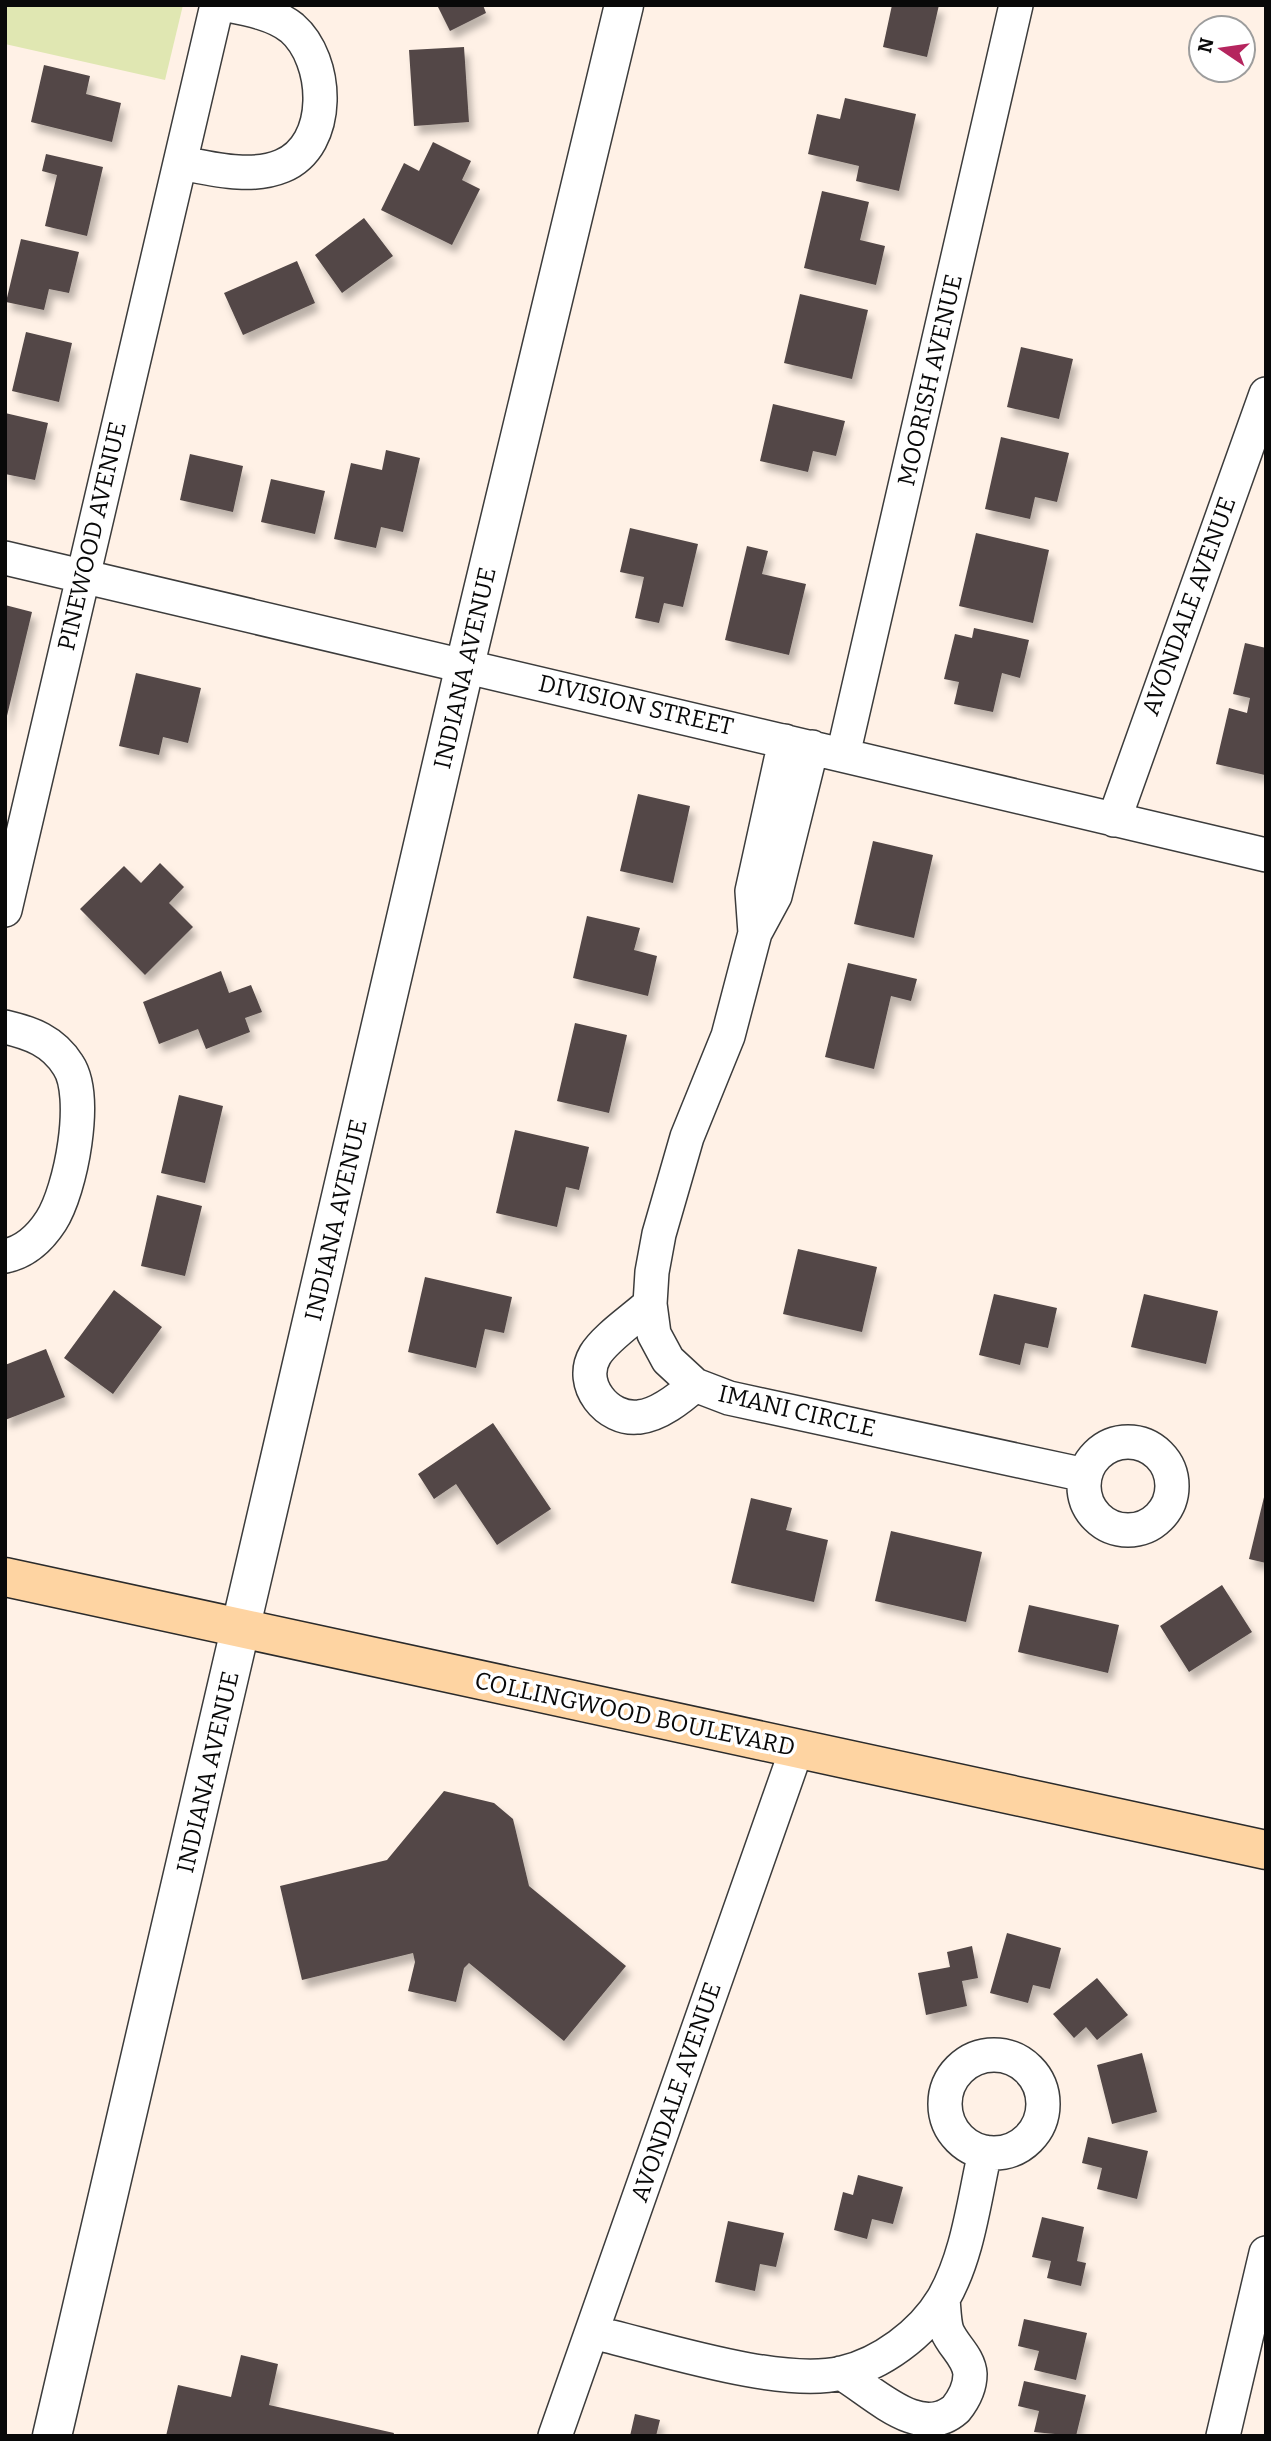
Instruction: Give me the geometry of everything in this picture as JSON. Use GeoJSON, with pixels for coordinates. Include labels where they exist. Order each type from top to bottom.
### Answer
{"type":"FeatureCollection","features":[{"type":"Feature","properties":{"kind":"main road","name":"COLLINGWOOD BOULEVARD"},"geometry":{"type":"LineString","coordinates":[[5,1577],[1266,1850]]}},
{"type":"Feature","properties":{"kind":"street","name":"PINEWOOD AVENUE"},"geometry":{"type":"LineString","coordinates":[[5,910],[217,5]]}},
{"type":"Feature","properties":{"kind":"street"},"geometry":{"type":"LineString","coordinates":[[181,163],[250,172],[268,170],[284,165],[300,151],[312,132],[321,83],[306,41],[279,21],[227,5]]}},
{"type":"Feature","properties":{"kind":"street","name":"INDIANA AVENUE"},"geometry":{"type":"LineString","coordinates":[[52,2436],[465,665],[624,5]]}},
{"type":"Feature","properties":{"kind":"street","name":"MOORISH AVENUE"},"geometry":{"type":"LineString","coordinates":[[813,748],[1016,5]]}},
{"type":"Feature","properties":{"kind":"street","name":"AVONDALE AVENUE"},"geometry":{"type":"LineString","coordinates":[[1114,820],[1266,394]]}},
{"type":"Feature","properties":{"kind":"street","name":"DIVISION STREET"},"geometry":{"type":"LineString","coordinates":[[5,558],[1266,855]]}},
{"type":"Feature","properties":{"kind":"street","name":"IMANI CIRCLE"},"geometry":{"type":"LineString","coordinates":[[813,748],[752,891],[755,933],[728,1036],[687,1137],[659,1234],[650,1304],[653,1334],[668,1360],[695,1385],[729,1398],[1085,1475]]}},
{"type":"Feature","properties":{"kind":"street"},"geometry":{"type":"LineString","coordinates":[[5,1027],[42,1038],[58,1051],[69,1066],[80,1101],[66,1175],[52,1219],[28,1247],[5,1256]]}},
{"type":"Feature","properties":{"kind":"street"},"geometry":{"type":"LineString","coordinates":[[650,1304],[593,1357],[589,1377],[594,1393],[604,1406],[620,1414],[639,1418],[678,1400],[695,1385]]}},
{"type":"Feature","properties":{"kind":"street","name":"AVONDALE AVENUE"},"geometry":{"type":"LineString","coordinates":[[555,2436],[797,1748]]}},
{"type":"Feature","properties":{"kind":"street"},"geometry":{"type":"LineString","coordinates":[[592,2332],[784,2375],[841,2373],[868,2364],[895,2348],[922,2326],[943,2299],[966,2235],[985,2152]]}},
{"type":"Feature","properties":{"kind":"street"},"geometry":{"type":"LineString","coordinates":[[1223,2436],[1266,2253]]}},
{"type":"Feature","properties":{"kind":"street"},"geometry":{"type":"LineString","coordinates":[[841,2373],[879,2398],[897,2415],[923,2424],[946,2420],[965,2398],[970,2373],[960,2350],[947,2331],[943,2299]]}},
{"type":"Feature","properties":{"kind":"green space"},"geometry":{"type":"Polygon","coordinates":[[[5,5],[183,5],[165,80],[5,44],[5,5]]]}},
{"type":"Feature","properties":{"kind":"building"},"geometry":{"type":"Polygon","coordinates":[[[437,5],[483,5],[486,13],[450,31],[437,5]]]}},
{"type":"Feature","properties":{"kind":"building"},"geometry":{"type":"Polygon","coordinates":[[[892,5],[939,5],[927,57],[883,47],[892,5]]]}},
{"type":"Feature","properties":{"kind":"building"},"geometry":{"type":"Polygon","coordinates":[[[464,47],[469,122],[414,126],[409,50],[464,47]]]}},
{"type":"Feature","properties":{"kind":"building"},"geometry":{"type":"Polygon","coordinates":[[[44,65],[90,76],[86,94],[121,103],[112,142],[31,122],[44,65]]]}},
{"type":"Feature","properties":{"kind":"building"},"geometry":{"type":"Polygon","coordinates":[[[845,98],[916,114],[899,191],[856,181],[859,166],[808,154],[817,114],[840,119],[845,98]]]}},
{"type":"Feature","properties":{"kind":"building"},"geometry":{"type":"Polygon","coordinates":[[[433,142],[471,161],[462,180],[480,189],[452,245],[381,210],[404,163],[419,171],[433,142]]]}},
{"type":"Feature","properties":{"kind":"building"},"geometry":{"type":"Polygon","coordinates":[[[46,154],[103,167],[87,236],[45,226],[57,175],[42,171],[46,154]]]}},
{"type":"Feature","properties":{"kind":"building"},"geometry":{"type":"Polygon","coordinates":[[[822,191],[869,202],[860,240],[885,246],[876,285],[804,268],[822,191]]]}},
{"type":"Feature","properties":{"kind":"building"},"geometry":{"type":"Polygon","coordinates":[[[364,218],[393,256],[342,293],[315,255],[364,218]]]}},
{"type":"Feature","properties":{"kind":"building"},"geometry":{"type":"Polygon","coordinates":[[[21,239],[79,252],[69,293],[49,289],[44,310],[6,302],[21,239]]]}},
{"type":"Feature","properties":{"kind":"building"},"geometry":{"type":"Polygon","coordinates":[[[297,261],[315,303],[243,335],[224,293],[297,261]]]}},
{"type":"Feature","properties":{"kind":"building"},"geometry":{"type":"Polygon","coordinates":[[[800,294],[868,310],[852,379],[784,363],[800,294]]]}},
{"type":"Feature","properties":{"kind":"building"},"geometry":{"type":"Polygon","coordinates":[[[26,332],[72,343],[59,402],[12,391],[26,332]]]}},
{"type":"Feature","properties":{"kind":"building"},"geometry":{"type":"Polygon","coordinates":[[[1021,347],[1073,359],[1059,419],[1007,407],[1021,347]]]}},
{"type":"Feature","properties":{"kind":"building"},"geometry":{"type":"Polygon","coordinates":[[[773,404],[845,421],[836,456],[813,451],[808,472],[760,461],[773,404]]]}},
{"type":"Feature","properties":{"kind":"building"},"geometry":{"type":"Polygon","coordinates":[[[5,413],[48,423],[35,480],[5,474],[5,413]]]}},
{"type":"Feature","properties":{"kind":"building"},"geometry":{"type":"Polygon","coordinates":[[[1001,437],[1069,453],[1057,502],[1035,497],[1030,519],[985,509],[1001,437]]]}},
{"type":"Feature","properties":{"kind":"building"},"geometry":{"type":"Polygon","coordinates":[[[386,450],[420,458],[403,532],[381,527],[376,548],[334,539],[351,463],[382,470],[386,450]]]}},
{"type":"Feature","properties":{"kind":"building"},"geometry":{"type":"Polygon","coordinates":[[[190,454],[243,466],[233,512],[180,500],[190,454]]]}},
{"type":"Feature","properties":{"kind":"building"},"geometry":{"type":"Polygon","coordinates":[[[271,479],[325,491],[315,534],[261,522],[271,479]]]}},
{"type":"Feature","properties":{"kind":"building"},"geometry":{"type":"Polygon","coordinates":[[[630,528],[698,544],[683,607],[664,603],[659,623],[635,618],[644,577],[620,572],[630,528]]]}},
{"type":"Feature","properties":{"kind":"building"},"geometry":{"type":"Polygon","coordinates":[[[976,533],[1049,550],[1033,623],[959,606],[976,533]]]}},
{"type":"Feature","properties":{"kind":"building"},"geometry":{"type":"Polygon","coordinates":[[[747,546],[768,551],[762,574],[806,584],[789,655],[725,640],[747,546]]]}},
{"type":"Feature","properties":{"kind":"building"},"geometry":{"type":"Polygon","coordinates":[[[5,605],[32,612],[6,720],[5,720],[5,605]]]}},
{"type":"Feature","properties":{"kind":"building"},"geometry":{"type":"Polygon","coordinates":[[[974,628],[1029,640],[1020,678],[1002,673],[993,712],[954,704],[959,682],[944,679],[955,634],[972,638],[974,628]]]}},
{"type":"Feature","properties":{"kind":"building"},"geometry":{"type":"Polygon","coordinates":[[[1245,643],[1266,648],[1265,775],[1216,764],[1229,708],[1247,713],[1250,698],[1233,694],[1245,643]]]}},
{"type":"Feature","properties":{"kind":"building"},"geometry":{"type":"Polygon","coordinates":[[[136,673],[201,688],[188,743],[163,737],[159,755],[119,746],[136,673]]]}},
{"type":"Feature","properties":{"kind":"building"},"geometry":{"type":"Polygon","coordinates":[[[638,794],[690,806],[673,883],[620,871],[638,794]]]}},
{"type":"Feature","properties":{"kind":"building"},"geometry":{"type":"Polygon","coordinates":[[[873,841],[933,855],[914,938],[854,924],[873,841]]]}},
{"type":"Feature","properties":{"kind":"building"},"geometry":{"type":"Polygon","coordinates":[[[160,863],[184,887],[169,903],[193,927],[145,975],[80,909],[124,866],[141,883],[160,863]]]}},
{"type":"Feature","properties":{"kind":"building"},"geometry":{"type":"Polygon","coordinates":[[[587,916],[640,928],[634,950],[657,956],[648,996],[573,978],[587,916]]]}},
{"type":"Feature","properties":{"kind":"building"},"geometry":{"type":"Polygon","coordinates":[[[848,963],[917,979],[911,1001],[891,996],[874,1069],[825,1057],[848,963]]]}},
{"type":"Feature","properties":{"kind":"building"},"geometry":{"type":"Polygon","coordinates":[[[221,971],[229,993],[251,985],[262,1012],[245,1018],[250,1032],[206,1049],[198,1029],[159,1044],[143,1002],[221,971]]]}},
{"type":"Feature","properties":{"kind":"building"},"geometry":{"type":"Polygon","coordinates":[[[575,1023],[627,1035],[609,1113],[557,1101],[575,1023]]]}},
{"type":"Feature","properties":{"kind":"building"},"geometry":{"type":"Polygon","coordinates":[[[179,1095],[223,1106],[205,1183],[161,1173],[179,1095]]]}},
{"type":"Feature","properties":{"kind":"building"},"geometry":{"type":"Polygon","coordinates":[[[515,1130],[589,1147],[579,1190],[566,1187],[557,1227],[496,1213],[515,1130]]]}},
{"type":"Feature","properties":{"kind":"building"},"geometry":{"type":"Polygon","coordinates":[[[157,1195],[202,1206],[185,1276],[141,1266],[157,1195]]]}},
{"type":"Feature","properties":{"kind":"building"},"geometry":{"type":"Polygon","coordinates":[[[798,1249],[877,1267],[862,1332],[783,1314],[798,1249]]]}},
{"type":"Feature","properties":{"kind":"building"},"geometry":{"type":"Polygon","coordinates":[[[425,1277],[512,1297],[504,1333],[485,1329],[476,1368],[408,1352],[425,1277]]]}},
{"type":"Feature","properties":{"kind":"building"},"geometry":{"type":"Polygon","coordinates":[[[114,1290],[162,1327],[113,1394],[64,1358],[114,1290]]]}},
{"type":"Feature","properties":{"kind":"building"},"geometry":{"type":"Polygon","coordinates":[[[994,1294],[1057,1308],[1048,1348],[1025,1343],[1020,1365],[979,1355],[994,1294]]]}},
{"type":"Feature","properties":{"kind":"building"},"geometry":{"type":"Polygon","coordinates":[[[1144,1294],[1218,1311],[1206,1364],[1131,1347],[1144,1294]]]}},
{"type":"Feature","properties":{"kind":"building"},"geometry":{"type":"Polygon","coordinates":[[[46,1349],[65,1397],[5,1420],[5,1365],[46,1349]]]}},
{"type":"Feature","properties":{"kind":"building"},"geometry":{"type":"Polygon","coordinates":[[[493,1423],[551,1509],[497,1545],[456,1484],[434,1499],[418,1474],[493,1423]]]}},
{"type":"Feature","properties":{"kind":"building"},"geometry":{"type":"Polygon","coordinates":[[[1266,1493],[1266,1563],[1249,1559],[1266,1493]]]}},
{"type":"Feature","properties":{"kind":"building"},"geometry":{"type":"Polygon","coordinates":[[[751,1498],[792,1508],[786,1530],[828,1540],[814,1602],[731,1583],[751,1498]]]}},
{"type":"Feature","properties":{"kind":"building"},"geometry":{"type":"Polygon","coordinates":[[[891,1531],[982,1552],[966,1622],[875,1601],[891,1531]]]}},
{"type":"Feature","properties":{"kind":"building"},"geometry":{"type":"Polygon","coordinates":[[[1222,1585],[1252,1632],[1189,1672],[1160,1626],[1222,1585]]]}},
{"type":"Feature","properties":{"kind":"building"},"geometry":{"type":"Polygon","coordinates":[[[1029,1605],[1119,1625],[1108,1673],[1018,1652],[1029,1605]]]}},
{"type":"Feature","properties":{"kind":"building"},"geometry":{"type":"Polygon","coordinates":[[[444,1791],[494,1803],[513,1819],[529,1886],[626,1966],[564,2041],[469,1963],[464,1968],[456,2002],[408,1991],[415,1962],[413,1953],[302,1980],[280,1886],[387,1860],[444,1791]]]}},
{"type":"Feature","properties":{"kind":"building"},"geometry":{"type":"Polygon","coordinates":[[[1007,1933],[1061,1948],[1050,1989],[1033,1985],[1028,2003],[990,1993],[1007,1933]]]}},
{"type":"Feature","properties":{"kind":"building"},"geometry":{"type":"Polygon","coordinates":[[[972,1946],[978,1978],[962,1981],[967,2006],[926,2015],[918,1973],[950,1967],[947,1952],[972,1946]]]}},
{"type":"Feature","properties":{"kind":"building"},"geometry":{"type":"Polygon","coordinates":[[[1097,1978],[1128,2015],[1097,2040],[1086,2027],[1074,2038],[1053,2014],[1097,1978]]]}},
{"type":"Feature","properties":{"kind":"building"},"geometry":{"type":"Polygon","coordinates":[[[1142,2053],[1157,2112],[1112,2124],[1097,2065],[1142,2053]]]}},
{"type":"Feature","properties":{"kind":"building"},"geometry":{"type":"Polygon","coordinates":[[[1088,2137],[1148,2151],[1137,2199],[1097,2189],[1102,2168],[1082,2163],[1088,2137]]]}},
{"type":"Feature","properties":{"kind":"building"},"geometry":{"type":"Polygon","coordinates":[[[858,2175],[903,2187],[893,2224],[872,2219],[867,2239],[834,2230],[843,2192],[853,2195],[858,2175]]]}},
{"type":"Feature","properties":{"kind":"building"},"geometry":{"type":"Polygon","coordinates":[[[1042,2217],[1084,2227],[1077,2261],[1086,2263],[1081,2286],[1047,2278],[1051,2261],[1032,2257],[1042,2217]]]}},
{"type":"Feature","properties":{"kind":"building"},"geometry":{"type":"Polygon","coordinates":[[[728,2221],[784,2233],[776,2267],[760,2264],[755,2291],[715,2282],[728,2221]]]}},
{"type":"Feature","properties":{"kind":"building"},"geometry":{"type":"Polygon","coordinates":[[[1024,2319],[1087,2333],[1076,2380],[1034,2370],[1039,2351],[1018,2346],[1024,2319]]]}},
{"type":"Feature","properties":{"kind":"building"},"geometry":{"type":"Polygon","coordinates":[[[241,2355],[278,2364],[269,2405],[394,2433],[393,2436],[166,2436],[178,2385],[231,2397],[241,2355]]]}},
{"type":"Feature","properties":{"kind":"building"},"geometry":{"type":"Polygon","coordinates":[[[1024,2381],[1086,2395],[1076,2436],[1034,2432],[1039,2411],[1018,2406],[1024,2381]]]}},
{"type":"Feature","properties":{"kind":"building"},"geometry":{"type":"Polygon","coordinates":[[[635,2414],[660,2420],[656,2436],[630,2436],[635,2414]]]}}]}
